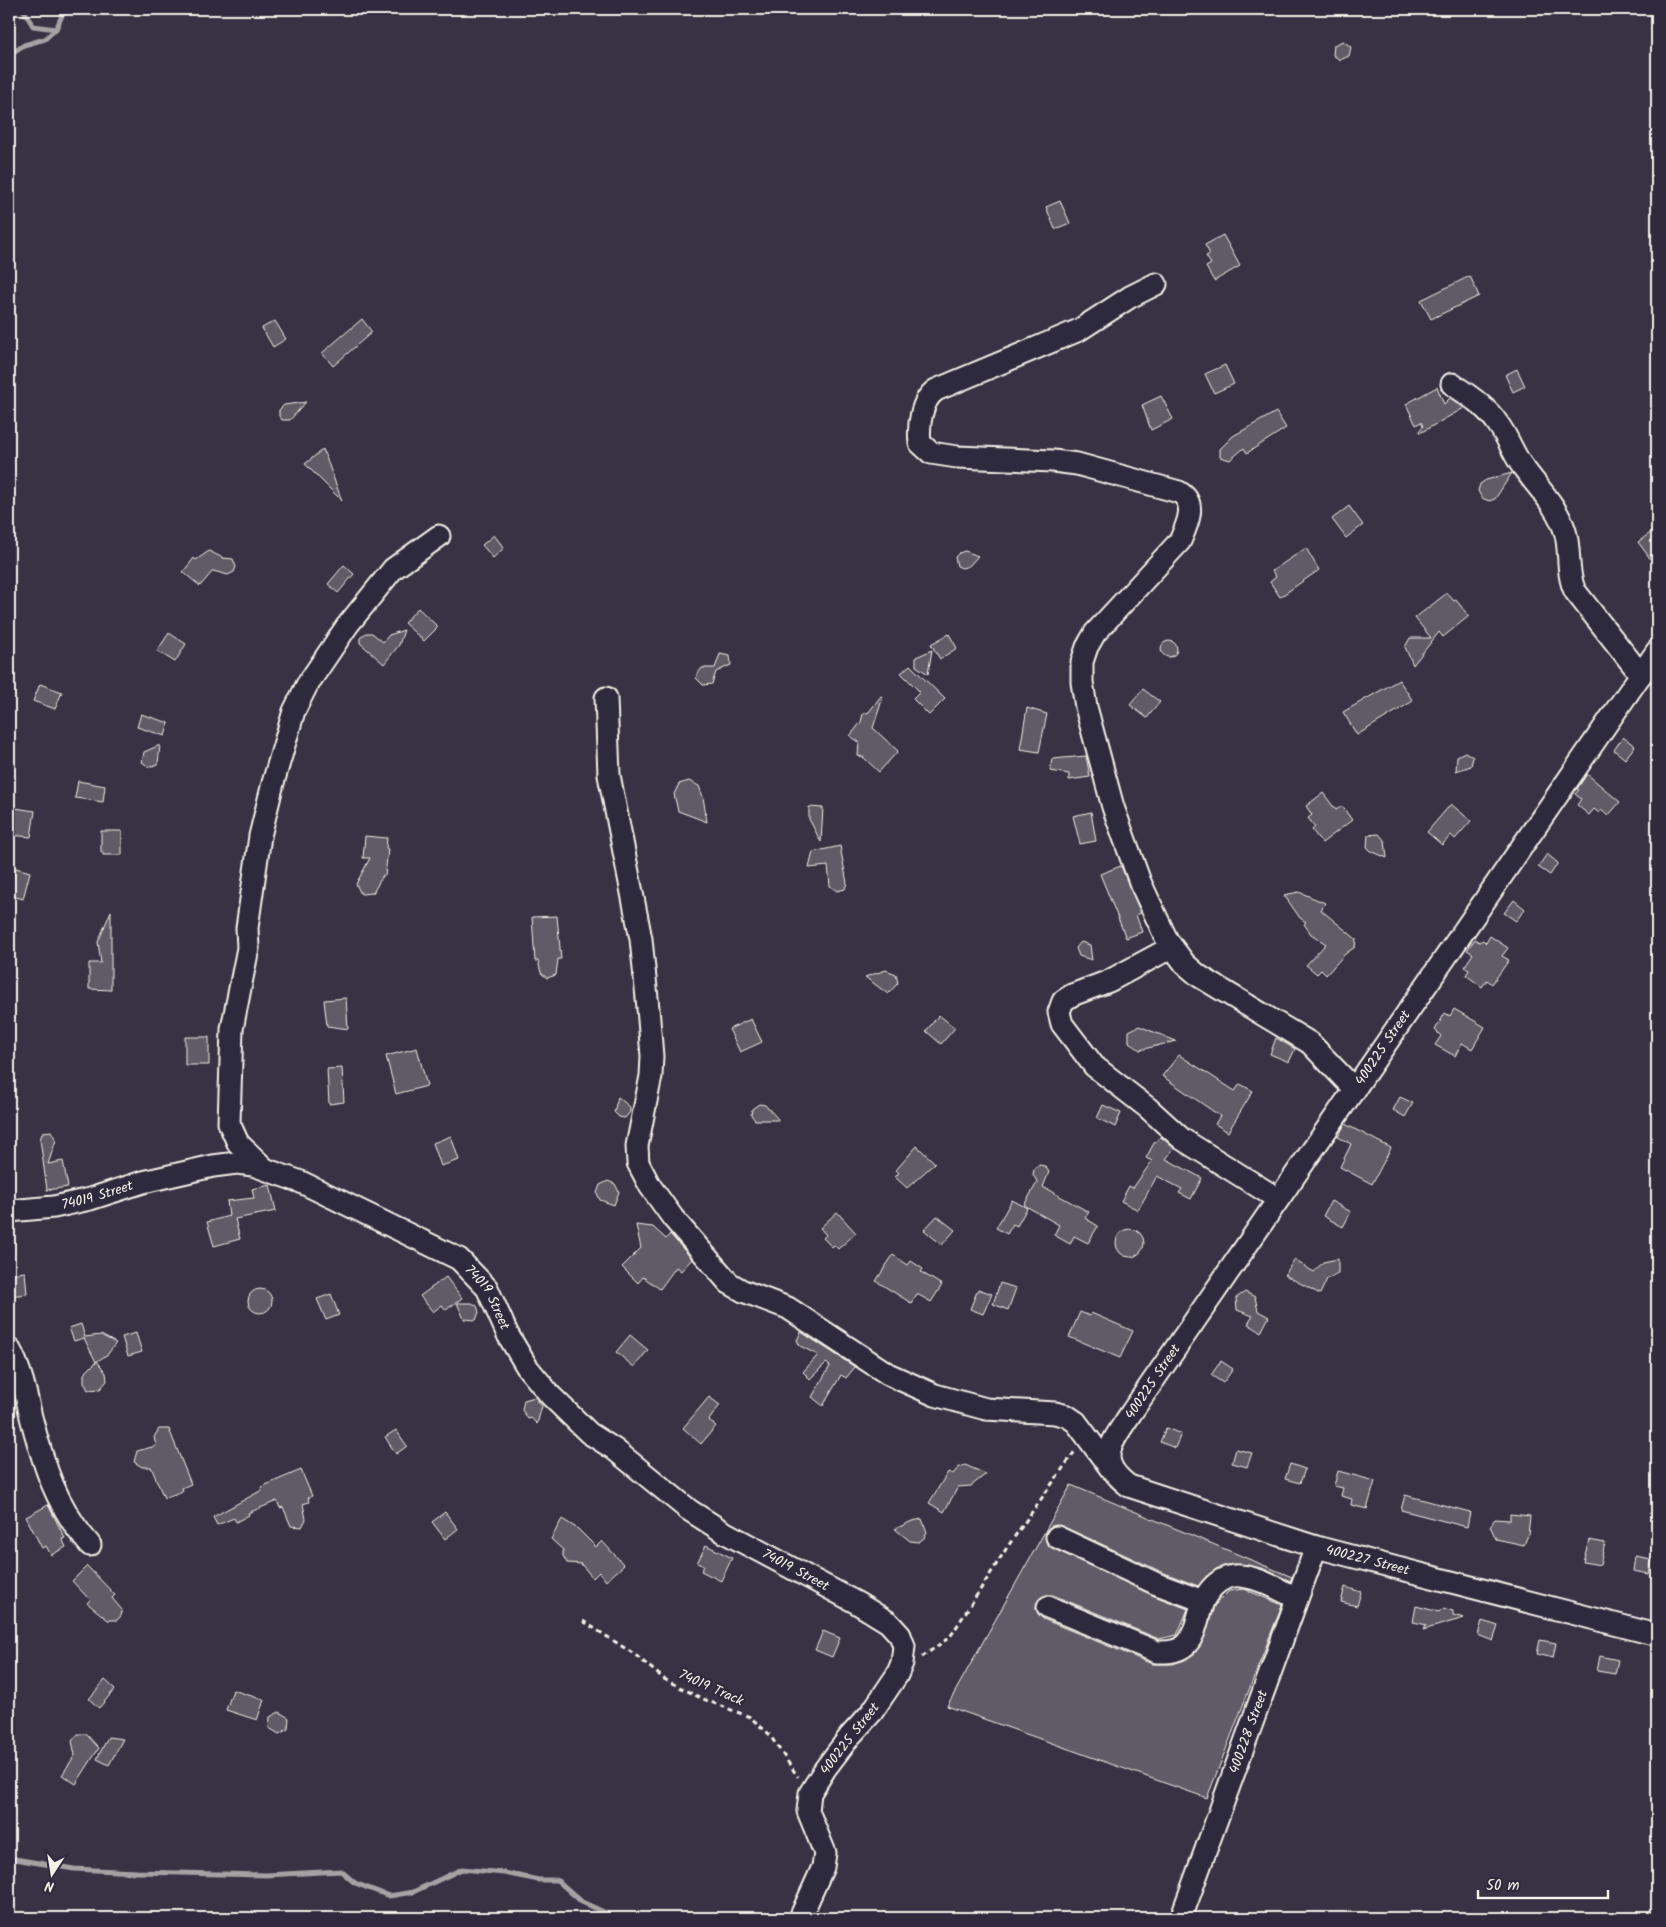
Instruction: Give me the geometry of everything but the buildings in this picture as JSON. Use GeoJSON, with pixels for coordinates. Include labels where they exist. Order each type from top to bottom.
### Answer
{"type":"FeatureCollection","features":[{"type":"Feature","properties":{"kind":"street"},"geometry":{"type":"LineString","coordinates":[[1156,284],[1130,297],[1079,330],[936,390],[925,402],[920,437],[922,446],[931,453],[983,460],[1053,461],[1077,464],[1179,492],[1187,497],[1190,506],[1188,522],[1180,541],[1095,633],[1087,647],[1082,662],[1082,682],[1086,707],[1114,808],[1140,882],[1172,947],[1185,964],[1215,988],[1310,1043],[1355,1090]]}},
{"type":"Feature","properties":{"kind":"street"},"geometry":{"type":"LineString","coordinates":[[1452,384],[1477,402],[1498,423],[1522,466],[1558,513],[1568,545],[1571,584],[1574,591],[1641,675]]}},
{"type":"Feature","properties":{"kind":"street"},"geometry":{"type":"LineString","coordinates":[[265,1168],[238,1142],[229,1124],[232,1029],[241,988],[242,967],[248,948],[247,928],[260,836],[274,783],[294,711],[311,678],[347,626],[393,569],[438,536]]}},
{"type":"Feature","properties":{"kind":"street","name":"400225 Street"},"geometry":{"type":"LineString","coordinates":[[1111,1469],[1108,1460],[1110,1446],[1657,650]]}},
{"type":"Feature","properties":{"kind":"street","name":"400227 Street"},"geometry":{"type":"LineString","coordinates":[[606,698],[610,775],[641,939],[652,1056],[651,1076],[637,1146],[638,1163],[650,1186],[673,1218],[729,1283],[743,1291],[788,1308],[888,1374],[935,1395],[986,1409],[1056,1412],[1067,1416],[1076,1422],[1086,1434],[1116,1477],[1129,1486],[1316,1547],[1657,1636]]}},
{"type":"Feature","properties":{"kind":"street"},"geometry":{"type":"LineString","coordinates":[[1172,947],[1063,1001],[1059,1012],[1062,1024],[1094,1066],[1148,1108],[1182,1139],[1278,1200]]}},
{"type":"Feature","properties":{"kind":"street","name":"74019 Street"},"geometry":{"type":"LineString","coordinates":[[9,1211],[54,1207],[81,1201],[143,1182],[213,1166],[237,1163],[265,1168],[301,1182],[460,1259],[487,1288],[508,1335],[527,1367],[551,1396],[589,1433],[614,1449],[697,1516],[888,1622]]}},
{"type":"Feature","properties":{"kind":"street"},"geometry":{"type":"LineString","coordinates":[[9,1348],[19,1371],[40,1449],[53,1487],[63,1510],[90,1545]]}},
{"type":"Feature","properties":{"kind":"street"},"geometry":{"type":"LineString","coordinates":[[1057,1537],[1157,1584],[1203,1601]]}},
{"type":"Feature","properties":{"kind":"street","name":"400228 Street"},"geometry":{"type":"LineString","coordinates":[[1181,1918],[1316,1547]]}},
{"type":"Feature","properties":{"kind":"street"},"geometry":{"type":"LineString","coordinates":[[1048,1607],[1157,1652],[1173,1653],[1183,1649],[1190,1640],[1203,1601],[1210,1588],[1229,1576],[1254,1578],[1297,1598]]}},
{"type":"Feature","properties":{"kind":"street","name":"400225 Street"},"geometry":{"type":"LineString","coordinates":[[810,1794],[825,1769],[850,1736],[872,1712],[897,1675],[902,1663],[904,1646],[900,1635],[888,1622]]}},
{"type":"Feature","properties":{"kind":"street"},"geometry":{"type":"LineString","coordinates":[[800,1918],[823,1867],[825,1853],[808,1811],[810,1794]]}},
{"type":"Feature","properties":{"kind":"path"},"geometry":{"type":"LineString","coordinates":[[897,1675],[950,1637],[1008,1546],[1052,1486],[1086,1434]]}},
{"type":"Feature","properties":{"kind":"path","name":"74019 Track"},"geometry":{"type":"LineString","coordinates":[[584,1621],[634,1654],[664,1679],[703,1699],[750,1717],[769,1734],[810,1794]]}},
{"type":"Feature","properties":{"kind":"waterway"},"geometry":{"type":"LineString","coordinates":[[23,9],[33,26],[56,29]]}},
{"type":"Feature","properties":{"kind":"waterway"},"geometry":{"type":"LineString","coordinates":[[9,55],[24,45],[45,39],[56,29],[65,9]]}},
{"type":"Feature","properties":{"kind":"waterway"},"geometry":{"type":"LineString","coordinates":[[9,1858],[74,1869],[137,1872],[266,1875],[341,1871],[355,1883],[389,1896],[413,1892],[462,1869],[504,1873],[539,1880],[557,1880],[582,1902],[606,1913],[611,1918]]}}]}
